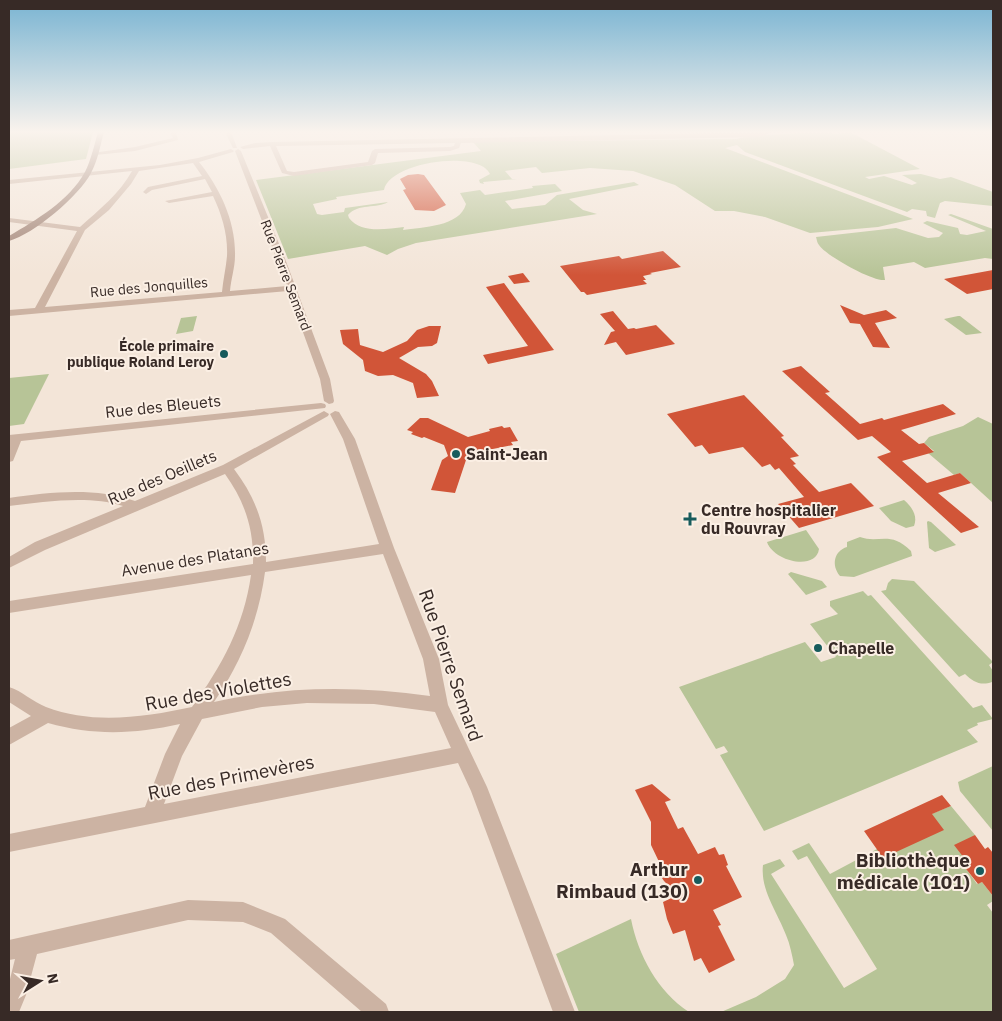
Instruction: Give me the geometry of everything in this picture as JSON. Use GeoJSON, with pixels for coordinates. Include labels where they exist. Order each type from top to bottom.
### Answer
{"type":"FeatureCollection","features":[{"type":"Feature","properties":{"kind":"street"},"geometry":{"type":"LineString","coordinates":[[9,182],[32,180]]}},
{"type":"Feature","properties":{"kind":"street"},"geometry":{"type":"LineString","coordinates":[[9,239],[35,224],[66,200],[82,180]]}},
{"type":"Feature","properties":{"kind":"street"},"geometry":{"type":"LineString","coordinates":[[38,311],[82,229],[125,192],[131,180]]}},
{"type":"Feature","properties":{"kind":"street"},"geometry":{"type":"LineString","coordinates":[[138,192],[148,195],[150,188],[193,180]]}},
{"type":"Feature","properties":{"kind":"street"},"geometry":{"type":"LineString","coordinates":[[208,180],[216,193],[230,238],[231,256],[226,294]]}},
{"type":"Feature","properties":{"kind":"street","name":"Rue Pierre Semard"},"geometry":{"type":"LineString","coordinates":[[249,180],[325,378],[327,409],[349,439],[387,548],[431,659],[440,704],[478,786],[564,1012]]}},
{"type":"Feature","properties":{"kind":"street"},"geometry":{"type":"LineString","coordinates":[[169,201],[216,193]]}},
{"type":"Feature","properties":{"kind":"street"},"geometry":{"type":"LineString","coordinates":[[9,220],[82,229]]}},
{"type":"Feature","properties":{"kind":"street","name":"Rue des Jonquilles"},"geometry":{"type":"LineString","coordinates":[[9,314],[291,288]]}},
{"type":"Feature","properties":{"kind":"street","name":"Rue des Bleuets"},"geometry":{"type":"LineString","coordinates":[[13,439],[327,409]]}},
{"type":"Feature","properties":{"kind":"street","name":"Rue des Oeillets"},"geometry":{"type":"LineString","coordinates":[[9,564],[40,546],[227,468],[327,409]]}},
{"type":"Feature","properties":{"kind":"street"},"geometry":{"type":"LineString","coordinates":[[9,458],[13,439]]}},
{"type":"Feature","properties":{"kind":"street"},"geometry":{"type":"LineString","coordinates":[[152,814],[170,763],[187,729],[227,667],[246,630],[256,597],[258,567],[256,527],[251,507],[240,485],[227,468]]}},
{"type":"Feature","properties":{"kind":"street"},"geometry":{"type":"LineString","coordinates":[[9,502],[59,498],[94,498],[126,502],[134,506]]}},
{"type":"Feature","properties":{"kind":"street","name":"Avenue des Platanes"},"geometry":{"type":"LineString","coordinates":[[9,607],[387,548]]}},
{"type":"Feature","properties":{"kind":"street","name":"Rue des Violettes"},"geometry":{"type":"LineString","coordinates":[[9,694],[48,715],[83,724],[120,726],[149,724],[262,700],[299,696],[380,697],[440,704]]}},
{"type":"Feature","properties":{"kind":"street"},"geometry":{"type":"LineString","coordinates":[[9,737],[48,715]]}},
{"type":"Feature","properties":{"kind":"street","name":"Rue des Primevères"},"geometry":{"type":"LineString","coordinates":[[9,843],[462,754]]}},
{"type":"Feature","properties":{"kind":"street"},"geometry":{"type":"LineString","coordinates":[[9,950],[188,910],[243,912],[278,926],[378,1012]]}},
{"type":"Feature","properties":{"kind":"street"},"geometry":{"type":"LineString","coordinates":[[9,1010],[16,995],[29,945]]}},
{"type":"Feature","properties":{"kind":"green space"},"geometry":{"type":"Polygon","coordinates":[[[256,180],[390,180],[384,190],[336,197],[337,199],[313,204],[317,214],[322,215],[344,212],[345,208],[388,202],[352,211],[348,215],[349,218],[354,223],[367,228],[404,227],[403,230],[430,227],[448,222],[456,217],[462,212],[466,204],[460,193],[480,190],[485,195],[533,188],[532,186],[555,184],[562,191],[505,201],[512,209],[545,205],[557,195],[634,182],[639,185],[569,199],[583,210],[597,214],[416,243],[387,255],[365,246],[288,259],[256,180]]]}},
{"type":"Feature","properties":{"kind":"green space"},"geometry":{"type":"Polygon","coordinates":[[[479,180],[510,180],[483,182],[484,184],[480,183],[479,180]]]}},
{"type":"Feature","properties":{"kind":"green space"},"geometry":{"type":"Polygon","coordinates":[[[659,180],[809,180],[913,219],[878,227],[810,233],[765,217],[734,211],[715,211],[675,185],[659,180]]]}},
{"type":"Feature","properties":{"kind":"green space"},"geometry":{"type":"Polygon","coordinates":[[[820,180],[895,180],[912,185],[917,183],[911,180],[958,180],[993,192],[993,206],[945,201],[940,203],[935,218],[927,216],[926,211],[912,209],[907,212],[820,180]]]}},
{"type":"Feature","properties":{"kind":"green space"},"geometry":{"type":"Polygon","coordinates":[[[951,214],[993,229],[993,259],[985,258],[925,268],[914,262],[883,267],[885,280],[870,277],[830,255],[818,244],[816,237],[896,228],[928,238],[939,237],[943,233],[923,223],[927,221],[958,228],[960,234],[967,235],[986,231],[948,215],[951,214]]]}},
{"type":"Feature","properties":{"kind":"green space"},"geometry":{"type":"Polygon","coordinates":[[[197,316],[193,331],[176,334],[181,318],[197,316]]]}},
{"type":"Feature","properties":{"kind":"green space"},"geometry":{"type":"Polygon","coordinates":[[[960,316],[982,333],[966,335],[944,319],[960,316]]]}},
{"type":"Feature","properties":{"kind":"green space"},"geometry":{"type":"Polygon","coordinates":[[[49,374],[24,424],[9,426],[9,378],[49,374]]]}},
{"type":"Feature","properties":{"kind":"green space"},"geometry":{"type":"Polygon","coordinates":[[[978,417],[993,424],[993,503],[960,473],[954,475],[928,453],[934,451],[924,443],[929,437],[963,426],[978,417]]]}},
{"type":"Feature","properties":{"kind":"green space"},"geometry":{"type":"Polygon","coordinates":[[[904,500],[915,515],[914,526],[906,528],[891,521],[879,508],[904,500]]]}},
{"type":"Feature","properties":{"kind":"green space"},"geometry":{"type":"Polygon","coordinates":[[[928,521],[956,545],[935,552],[929,548],[928,521]]]}},
{"type":"Feature","properties":{"kind":"green space"},"geometry":{"type":"Polygon","coordinates":[[[806,530],[819,549],[816,556],[811,560],[803,562],[786,559],[771,549],[767,542],[806,530]]]}},
{"type":"Feature","properties":{"kind":"green space"},"geometry":{"type":"Polygon","coordinates":[[[860,537],[897,541],[911,551],[912,556],[854,577],[840,576],[835,567],[837,555],[847,547],[847,542],[860,537]]]}},
{"type":"Feature","properties":{"kind":"green space"},"geometry":{"type":"Polygon","coordinates":[[[791,572],[822,581],[827,587],[806,595],[788,574],[791,572]]]}},
{"type":"Feature","properties":{"kind":"green space"},"geometry":{"type":"Polygon","coordinates":[[[892,579],[914,581],[993,662],[989,665],[993,671],[992,682],[984,684],[977,682],[965,674],[959,677],[881,591],[886,590],[888,583],[892,579]]]}},
{"type":"Feature","properties":{"kind":"green space"},"geometry":{"type":"Polygon","coordinates":[[[863,591],[868,596],[871,595],[973,708],[982,705],[993,719],[977,723],[978,725],[967,730],[978,742],[764,831],[720,755],[728,752],[724,746],[716,749],[679,687],[805,642],[821,662],[836,657],[810,624],[838,614],[830,606],[830,601],[863,591]]]}},
{"type":"Feature","properties":{"kind":"green space"},"geometry":{"type":"Polygon","coordinates":[[[993,766],[993,831],[960,791],[958,782],[993,766]]]}},
{"type":"Feature","properties":{"kind":"green space"},"geometry":{"type":"Polygon","coordinates":[[[951,806],[975,835],[964,858],[960,860],[977,884],[982,882],[993,896],[993,901],[987,905],[993,913],[993,1012],[721,1012],[756,997],[785,979],[794,965],[783,927],[770,901],[764,883],[763,865],[780,859],[785,866],[771,874],[844,988],[877,969],[807,856],[798,860],[792,851],[809,843],[830,874],[877,849],[931,814],[951,806]]]}},
{"type":"Feature","properties":{"kind":"green space"},"geometry":{"type":"Polygon","coordinates":[[[631,919],[634,933],[651,972],[668,994],[689,1012],[579,1012],[556,954],[631,919]]]}},
{"type":"Feature","properties":{"kind":"building"},"geometry":{"type":"Polygon","coordinates":[[[400,180],[427,180],[446,205],[434,211],[415,210],[403,190],[406,189],[400,180]]]}},
{"type":"Feature","properties":{"kind":"building"},"geometry":{"type":"Polygon","coordinates":[[[663,251],[681,267],[643,276],[646,280],[643,280],[647,284],[587,295],[581,292],[560,266],[619,256],[622,259],[663,251]]]}},
{"type":"Feature","properties":{"kind":"building"},"geometry":{"type":"Polygon","coordinates":[[[993,270],[993,289],[967,294],[944,279],[993,270]]]}},
{"type":"Feature","properties":{"kind":"building"},"geometry":{"type":"Polygon","coordinates":[[[523,273],[530,282],[514,284],[508,276],[523,273]]]}},
{"type":"Feature","properties":{"kind":"building"},"geometry":{"type":"Polygon","coordinates":[[[504,283],[554,350],[488,364],[483,355],[528,346],[486,287],[504,283]]]}},
{"type":"Feature","properties":{"kind":"building"},"geometry":{"type":"Polygon","coordinates":[[[840,305],[864,315],[886,310],[897,318],[875,323],[890,348],[873,347],[860,324],[850,323],[840,305]]]}},
{"type":"Feature","properties":{"kind":"building"},"geometry":{"type":"Polygon","coordinates":[[[613,311],[628,329],[656,325],[675,344],[626,355],[616,342],[604,345],[611,332],[615,331],[600,314],[613,311]]]}},
{"type":"Feature","properties":{"kind":"building"},"geometry":{"type":"Polygon","coordinates":[[[429,326],[441,326],[437,343],[432,346],[418,347],[399,358],[426,374],[432,381],[439,396],[417,398],[413,383],[393,375],[378,376],[365,371],[363,360],[343,344],[340,330],[358,329],[360,345],[383,352],[407,341],[417,330],[429,326]]]}},
{"type":"Feature","properties":{"kind":"building"},"geometry":{"type":"Polygon","coordinates":[[[801,366],[830,392],[825,393],[860,424],[882,418],[884,420],[943,404],[956,414],[901,430],[919,444],[924,443],[934,452],[902,461],[927,483],[960,473],[971,483],[938,493],[979,527],[961,533],[877,457],[891,452],[872,436],[858,440],[782,371],[801,366]]]}},
{"type":"Feature","properties":{"kind":"building"},"geometry":{"type":"Polygon","coordinates":[[[744,395],[784,436],[781,437],[799,456],[790,458],[796,464],[793,465],[819,492],[851,483],[874,506],[799,528],[778,504],[804,497],[779,468],[775,470],[770,464],[762,467],[743,447],[709,454],[702,445],[695,447],[667,414],[744,395]]]}},
{"type":"Feature","properties":{"kind":"building","name":"Saint-Jean"},"geometry":{"type":"Polygon","coordinates":[[[420,418],[428,418],[468,437],[490,431],[489,429],[502,426],[504,428],[510,427],[518,441],[511,442],[513,445],[468,454],[455,493],[431,490],[442,460],[448,456],[444,445],[411,434],[413,432],[407,430],[420,418]]]}},
{"type":"Feature","properties":{"kind":"building","name":"Arthur Rimbaud (130)"},"geometry":{"type":"Polygon","coordinates":[[[652,784],[671,800],[665,802],[678,829],[683,827],[698,854],[715,847],[719,855],[724,854],[728,865],[726,866],[742,897],[713,910],[721,925],[718,926],[735,960],[709,973],[701,958],[694,961],[685,930],[673,934],[667,919],[663,902],[678,895],[664,881],[656,869],[661,866],[651,845],[651,822],[635,790],[652,784]]]}},
{"type":"Feature","properties":{"kind":"building"},"geometry":{"type":"Polygon","coordinates":[[[942,795],[951,806],[932,814],[944,830],[883,858],[864,831],[942,795]]]}},
{"type":"Feature","properties":{"kind":"building","name":"Bibliothèque médicale (101)"},"geometry":{"type":"Polygon","coordinates":[[[975,835],[985,849],[988,847],[993,853],[993,896],[982,882],[978,884],[959,860],[964,858],[954,845],[975,835]]]}},
{"type":"Feature","properties":{"kind":"place","name":"École primaire publique Roland Leroy"},"geometry":{"type":"Point","coordinates":[224,354]}},
{"type":"Feature","properties":{"kind":"place","name":"Saint-Jean"},"geometry":{"type":"Point","coordinates":[456,454]}},
{"type":"Feature","properties":{"kind":"place","name":"Centre hospitalier du Rouvray"},"geometry":{"type":"Point","coordinates":[690,519]}},
{"type":"Feature","properties":{"kind":"place","name":"Chapelle"},"geometry":{"type":"Point","coordinates":[818,648]}},
{"type":"Feature","properties":{"kind":"place","name":"Bibliothèque médicale (101)"},"geometry":{"type":"Point","coordinates":[980,871]}},
{"type":"Feature","properties":{"kind":"place","name":"Arthur Rimbaud (130)"},"geometry":{"type":"Point","coordinates":[698,880]}}]}
